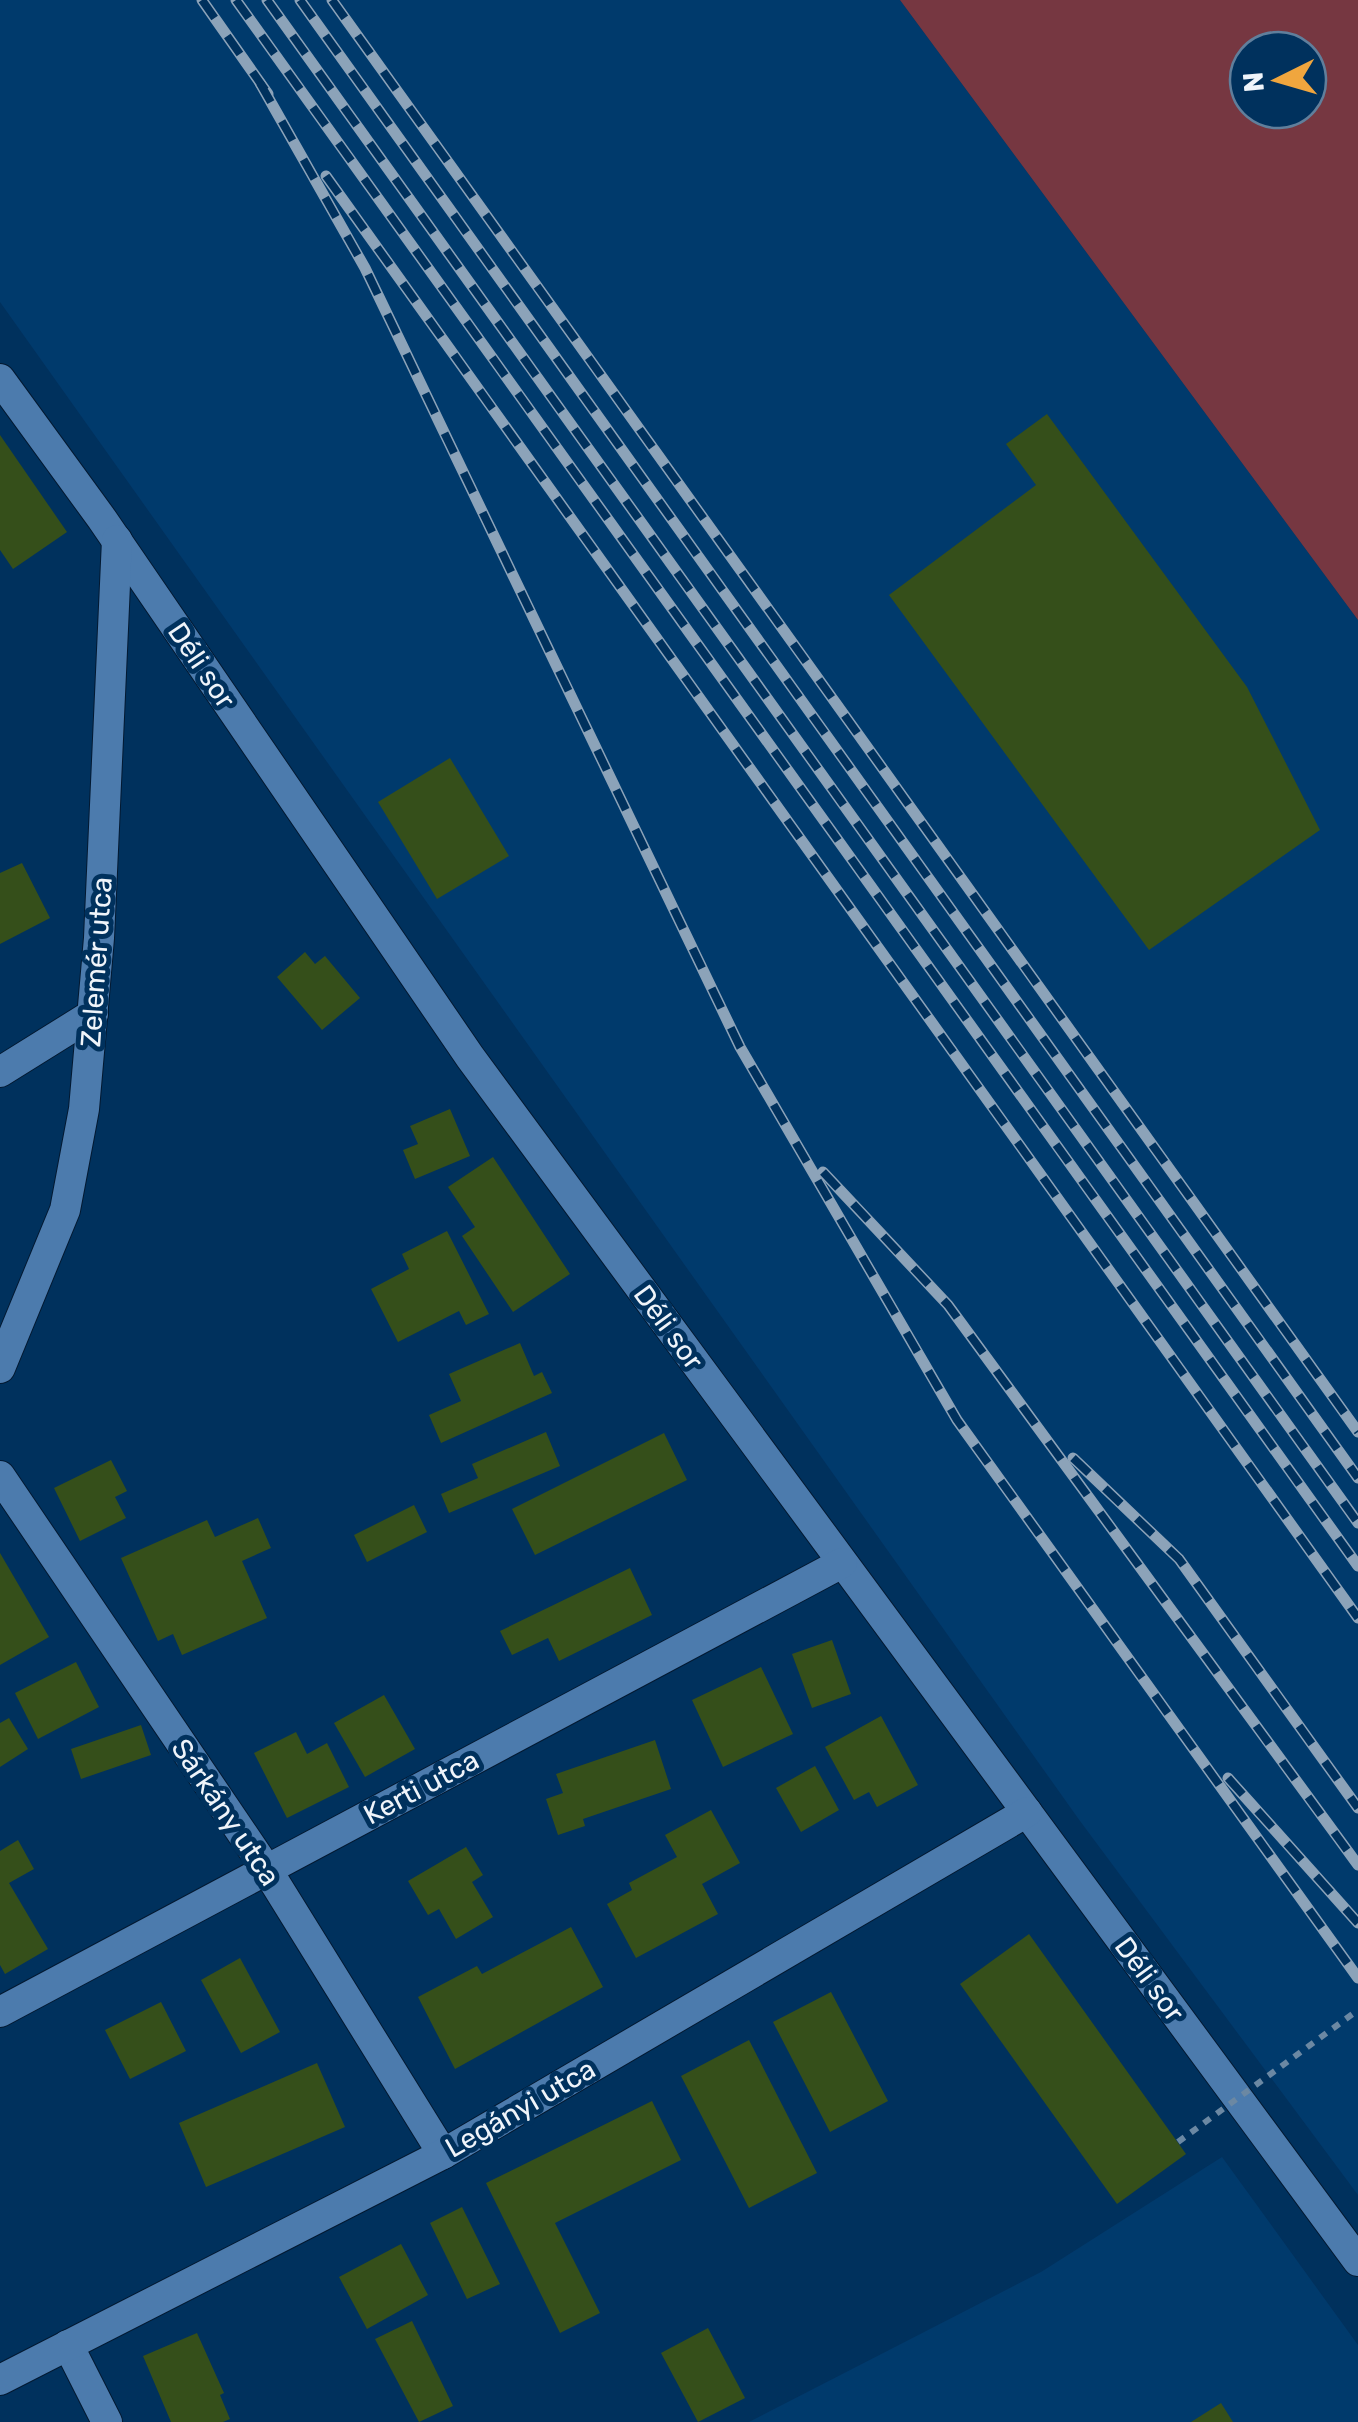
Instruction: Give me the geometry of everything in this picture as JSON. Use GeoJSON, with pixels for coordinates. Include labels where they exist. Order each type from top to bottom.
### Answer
{"type":"FeatureCollection","features":[{"type":"Feature","properties":{"kind":"street","name":"Déli sor"},"geometry":{"type":"LineString","coordinates":[[0,379],[117,540],[470,1057],[1358,2262]]}},
{"type":"Feature","properties":{"kind":"street","name":"Zelemér utca"},"geometry":{"type":"LineString","coordinates":[[0,1368],[65,1210],[84,1109],[93,1014],[117,540]]}},
{"type":"Feature","properties":{"kind":"street"},"geometry":{"type":"LineString","coordinates":[[0,1072],[93,1014]]}},
{"type":"Feature","properties":{"kind":"street","name":"Sárkány utca"},"geometry":{"type":"LineString","coordinates":[[0,1476],[267,1870],[443,2154]]}},
{"type":"Feature","properties":{"kind":"street","name":"Kerti utca"},"geometry":{"type":"LineString","coordinates":[[0,2012],[842,1562]]}},
{"type":"Feature","properties":{"kind":"street","name":"Legányi utca"},"geometry":{"type":"LineString","coordinates":[[0,2380],[443,2154],[1027,1812]]}},
{"type":"Feature","properties":{"kind":"street"},"geometry":{"type":"LineString","coordinates":[[68,2345],[108,2422]]}},
{"type":"Feature","properties":{"kind":"path"},"geometry":{"type":"LineString","coordinates":[[1178,2142],[1358,2010]]}},
{"type":"Feature","properties":{"kind":"shaded area"},"geometry":{"type":"Polygon","coordinates":[[[0,0],[900,0],[1358,620],[1358,2195],[1080,1821],[0,302],[0,0]]]}},
{"type":"Feature","properties":{"kind":"shaded area"},"geometry":{"type":"Polygon","coordinates":[[[900,0],[1358,0],[1358,620],[900,0]]]}},
{"type":"Feature","properties":{"kind":"shaded area"},"geometry":{"type":"Polygon","coordinates":[[[1222,2157],[1358,2345],[1358,2422],[749,2422],[1041,2272],[1222,2157]]]}},
{"type":"Feature","properties":{"kind":"building"},"geometry":{"type":"Polygon","coordinates":[[[1047,414],[1247,687],[1320,830],[1149,950],[889,595],[1036,485],[1006,444],[1047,414]]]}},
{"type":"Feature","properties":{"kind":"building"},"geometry":{"type":"Polygon","coordinates":[[[0,435],[67,532],[13,569],[0,550],[0,435]]]}},
{"type":"Feature","properties":{"kind":"building"},"geometry":{"type":"Polygon","coordinates":[[[450,758],[509,856],[437,899],[378,802],[450,758]]]}},
{"type":"Feature","properties":{"kind":"building"},"geometry":{"type":"Polygon","coordinates":[[[22,863],[50,918],[0,944],[0,873],[22,863]]]}},
{"type":"Feature","properties":{"kind":"building"},"geometry":{"type":"Polygon","coordinates":[[[305,952],[315,964],[325,956],[360,998],[322,1030],[277,977],[305,952]]]}},
{"type":"Feature","properties":{"kind":"building"},"geometry":{"type":"Polygon","coordinates":[[[450,1109],[470,1156],[415,1179],[403,1150],[418,1144],[410,1126],[450,1109]]]}},
{"type":"Feature","properties":{"kind":"building"},"geometry":{"type":"Polygon","coordinates":[[[493,1157],[570,1274],[513,1312],[462,1236],[475,1227],[448,1187],[493,1157]]]}},
{"type":"Feature","properties":{"kind":"building"},"geometry":{"type":"Polygon","coordinates":[[[447,1231],[489,1314],[466,1325],[459,1311],[398,1342],[371,1289],[409,1269],[402,1254],[447,1231]]]}},
{"type":"Feature","properties":{"kind":"building"},"geometry":{"type":"Polygon","coordinates":[[[520,1343],[534,1376],[542,1372],[552,1393],[441,1443],[429,1415],[461,1401],[449,1374],[520,1343]]]}},
{"type":"Feature","properties":{"kind":"building"},"geometry":{"type":"Polygon","coordinates":[[[546,1432],[560,1466],[449,1513],[441,1494],[478,1478],[472,1464],[546,1432]]]}},
{"type":"Feature","properties":{"kind":"building"},"geometry":{"type":"Polygon","coordinates":[[[664,1433],[687,1480],[535,1555],[512,1509],[664,1433]]]}},
{"type":"Feature","properties":{"kind":"building"},"geometry":{"type":"Polygon","coordinates":[[[111,1460],[127,1491],[115,1497],[126,1518],[80,1541],[54,1488],[111,1460]]]}},
{"type":"Feature","properties":{"kind":"building"},"geometry":{"type":"Polygon","coordinates":[[[414,1505],[427,1532],[367,1562],[354,1535],[414,1505]]]}},
{"type":"Feature","properties":{"kind":"building"},"geometry":{"type":"Polygon","coordinates":[[[258,1518],[271,1548],[242,1561],[267,1618],[182,1655],[173,1634],[158,1641],[121,1558],[207,1520],[215,1537],[258,1518]]]}},
{"type":"Feature","properties":{"kind":"building"},"geometry":{"type":"Polygon","coordinates":[[[0,1553],[49,1637],[0,1665],[0,1553]]]}},
{"type":"Feature","properties":{"kind":"building"},"geometry":{"type":"Polygon","coordinates":[[[630,1568],[652,1615],[559,1661],[548,1638],[512,1655],[500,1631],[630,1568]]]}},
{"type":"Feature","properties":{"kind":"building"},"geometry":{"type":"Polygon","coordinates":[[[832,1640],[851,1694],[812,1708],[792,1654],[832,1640]]]}},
{"type":"Feature","properties":{"kind":"building"},"geometry":{"type":"Polygon","coordinates":[[[76,1662],[99,1707],[38,1739],[15,1693],[76,1662]]]}},
{"type":"Feature","properties":{"kind":"building"},"geometry":{"type":"Polygon","coordinates":[[[761,1667],[793,1734],[723,1767],[692,1700],[761,1667]]]}},
{"type":"Feature","properties":{"kind":"building"},"geometry":{"type":"Polygon","coordinates":[[[384,1695],[415,1749],[365,1777],[334,1723],[384,1695]]]}},
{"type":"Feature","properties":{"kind":"building"},"geometry":{"type":"Polygon","coordinates":[[[881,1716],[918,1785],[877,1807],[869,1792],[854,1800],[825,1747],[881,1716]]]}},
{"type":"Feature","properties":{"kind":"building"},"geometry":{"type":"Polygon","coordinates":[[[9,1718],[28,1749],[0,1767],[0,1723],[9,1718]]]}},
{"type":"Feature","properties":{"kind":"building"},"geometry":{"type":"Polygon","coordinates":[[[141,1725],[151,1755],[81,1779],[71,1749],[141,1725]]]}},
{"type":"Feature","properties":{"kind":"building"},"geometry":{"type":"Polygon","coordinates":[[[296,1732],[307,1754],[327,1743],[349,1787],[287,1818],[254,1753],[296,1732]]]}},
{"type":"Feature","properties":{"kind":"building"},"geometry":{"type":"Polygon","coordinates":[[[655,1740],[671,1789],[583,1819],[585,1826],[558,1835],[546,1799],[563,1793],[556,1774],[655,1740]]]}},
{"type":"Feature","properties":{"kind":"building"},"geometry":{"type":"Polygon","coordinates":[[[815,1766],[839,1810],[801,1832],[776,1788],[815,1766]]]}},
{"type":"Feature","properties":{"kind":"building"},"geometry":{"type":"Polygon","coordinates":[[[711,1810],[740,1863],[702,1884],[718,1914],[636,1958],[607,1904],[632,1890],[629,1883],[677,1857],[665,1835],[711,1810]]]}},
{"type":"Feature","properties":{"kind":"building"},"geometry":{"type":"Polygon","coordinates":[[[18,1840],[34,1869],[9,1883],[48,1949],[5,1974],[0,1965],[0,1851],[18,1840]]]}},
{"type":"Feature","properties":{"kind":"building"},"geometry":{"type":"Polygon","coordinates":[[[466,1847],[483,1875],[472,1882],[493,1917],[456,1939],[439,1909],[428,1915],[408,1881],[466,1847]]]}},
{"type":"Feature","properties":{"kind":"building"},"geometry":{"type":"Polygon","coordinates":[[[571,1927],[603,1987],[455,2069],[418,1997],[477,1966],[482,1974],[571,1927]]]}},
{"type":"Feature","properties":{"kind":"building"},"geometry":{"type":"Polygon","coordinates":[[[1029,1934],[1186,2154],[1117,2204],[960,1984],[1029,1934]]]}},
{"type":"Feature","properties":{"kind":"building"},"geometry":{"type":"Polygon","coordinates":[[[240,1958],[280,2032],[241,2053],[201,1980],[240,1958]]]}},
{"type":"Feature","properties":{"kind":"building"},"geometry":{"type":"Polygon","coordinates":[[[831,1992],[888,2101],[830,2132],[773,2022],[831,1992]]]}},
{"type":"Feature","properties":{"kind":"building"},"geometry":{"type":"Polygon","coordinates":[[[161,2002],[186,2051],[130,2079],[105,2030],[161,2002]]]}},
{"type":"Feature","properties":{"kind":"building"},"geometry":{"type":"Polygon","coordinates":[[[749,2040],[817,2173],[749,2208],[681,2076],[749,2040]]]}},
{"type":"Feature","properties":{"kind":"building"},"geometry":{"type":"Polygon","coordinates":[[[317,2063],[345,2127],[206,2187],[179,2123],[317,2063]]]}},
{"type":"Feature","properties":{"kind":"building"},"geometry":{"type":"Polygon","coordinates":[[[652,2101],[681,2160],[555,2223],[600,2313],[560,2333],[486,2183],[652,2101]]]}},
{"type":"Feature","properties":{"kind":"building"},"geometry":{"type":"Polygon","coordinates":[[[462,2207],[500,2284],[467,2299],[430,2223],[462,2207]]]}},
{"type":"Feature","properties":{"kind":"building"},"geometry":{"type":"Polygon","coordinates":[[[401,2244],[428,2295],[367,2329],[339,2277],[401,2244]]]}},
{"type":"Feature","properties":{"kind":"building"},"geometry":{"type":"Polygon","coordinates":[[[412,2321],[453,2406],[419,2422],[375,2339],[412,2321]]]}},
{"type":"Feature","properties":{"kind":"building"},"geometry":{"type":"Polygon","coordinates":[[[708,2328],[745,2398],[698,2422],[661,2353],[708,2328]]]}},
{"type":"Feature","properties":{"kind":"building"},"geometry":{"type":"Polygon","coordinates":[[[197,2333],[224,2393],[220,2395],[230,2419],[171,2422],[143,2356],[197,2333]]]}},
{"type":"Feature","properties":{"kind":"building"},"geometry":{"type":"Polygon","coordinates":[[[1221,2403],[1233,2422],[1191,2422],[1221,2403]]]}},
{"type":"Feature","properties":{"kind":"railway"},"geometry":{"type":"LineString","coordinates":[[202,0],[268,94]]}},
{"type":"Feature","properties":{"kind":"railway"},"geometry":{"type":"LineString","coordinates":[[236,0],[1358,1566]]}},
{"type":"Feature","properties":{"kind":"railway"},"geometry":{"type":"LineString","coordinates":[[267,0],[1358,1523]]}},
{"type":"Feature","properties":{"kind":"railway"},"geometry":{"type":"LineString","coordinates":[[300,0],[1358,1478]]}},
{"type":"Feature","properties":{"kind":"railway"},"geometry":{"type":"LineString","coordinates":[[332,0],[1358,1432]]}},
{"type":"Feature","properties":{"kind":"railway"},"geometry":{"type":"LineString","coordinates":[[260,83],[365,268],[740,1047],[957,1420],[1358,1978]]}},
{"type":"Feature","properties":{"kind":"railway"},"geometry":{"type":"LineString","coordinates":[[326,176],[1358,1618]]}},
{"type":"Feature","properties":{"kind":"railway"},"geometry":{"type":"LineString","coordinates":[[823,1172],[948,1305],[1358,1865]]}},
{"type":"Feature","properties":{"kind":"railway"},"geometry":{"type":"LineString","coordinates":[[1073,1458],[1179,1559],[1358,1808]]}},
{"type":"Feature","properties":{"kind":"railway"},"geometry":{"type":"LineString","coordinates":[[1228,1778],[1358,1923]]}}]}
